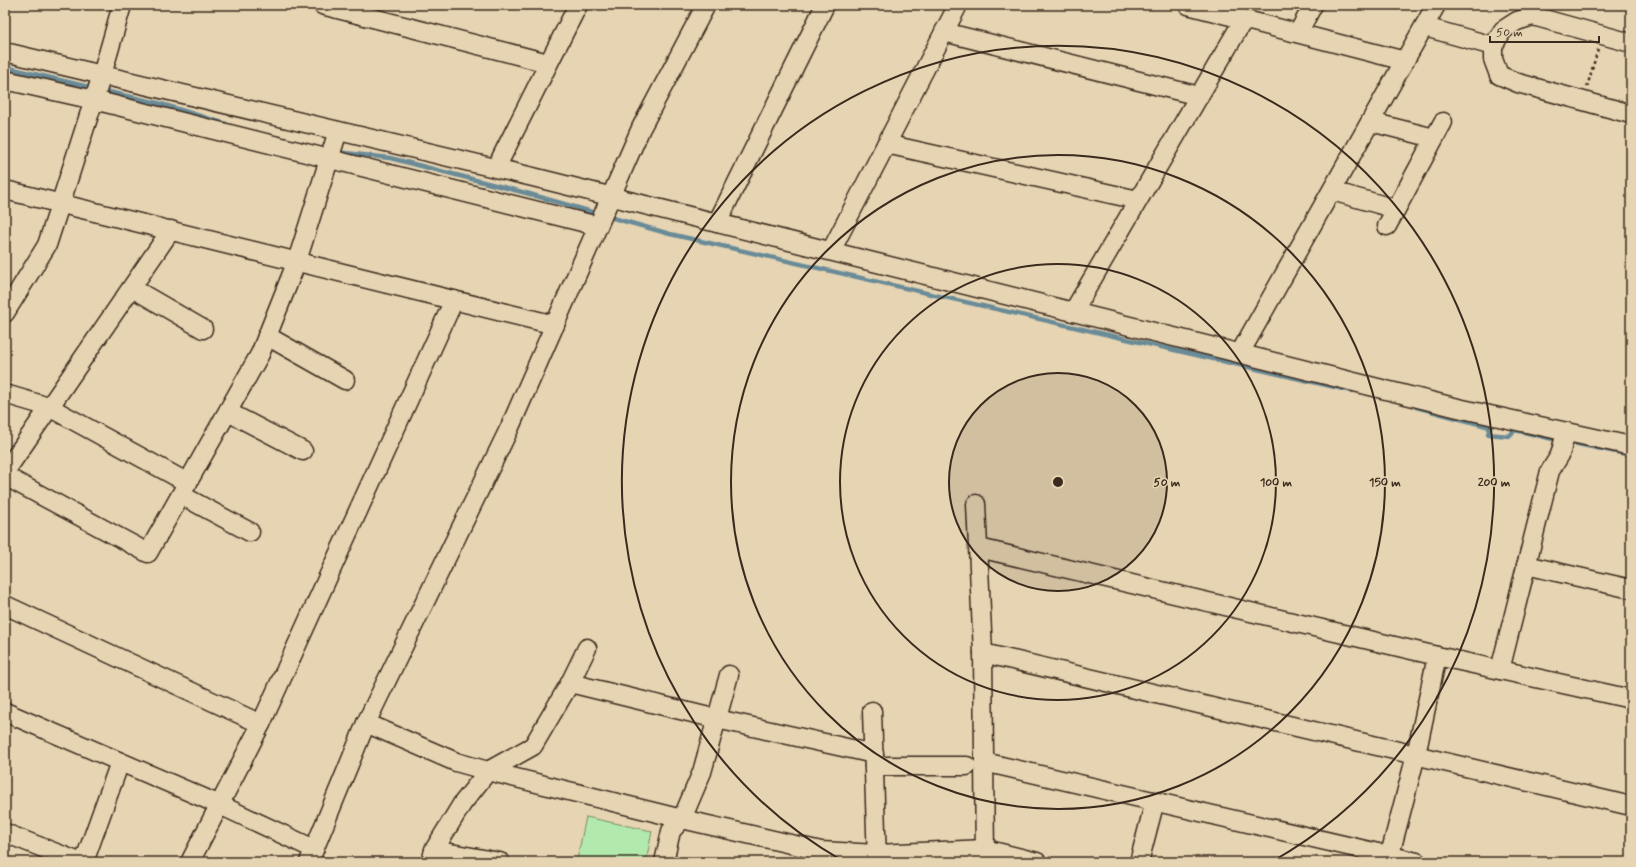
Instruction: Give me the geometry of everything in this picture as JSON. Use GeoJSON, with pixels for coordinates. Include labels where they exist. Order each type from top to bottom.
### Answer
{"type":"FeatureCollection","features":[{"type":"Feature","properties":{"kind":"street"},"geometry":{"type":"LineString","coordinates":[[8,302],[47,245],[102,75],[122,5]]}},
{"type":"Feature","properties":{"kind":"street"},"geometry":{"type":"LineString","coordinates":[[322,5],[548,63]]}},
{"type":"Feature","properties":{"kind":"street"},"geometry":{"type":"LineString","coordinates":[[496,168],[578,5]]}},
{"type":"Feature","properties":{"kind":"street"},"geometry":{"type":"LineString","coordinates":[[5,712],[220,805],[312,856],[366,723],[510,427],[640,128],[706,5]]}},
{"type":"Feature","properties":{"kind":"street"},"geometry":{"type":"LineString","coordinates":[[717,223],[825,5]]}},
{"type":"Feature","properties":{"kind":"street"},"geometry":{"type":"LineString","coordinates":[[831,251],[958,5]]}},
{"type":"Feature","properties":{"kind":"street"},"geometry":{"type":"LineString","coordinates":[[1188,5],[1406,61]]}},
{"type":"Feature","properties":{"kind":"street"},"geometry":{"type":"LineString","coordinates":[[1298,33],[1313,5]]}},
{"type":"Feature","properties":{"kind":"street"},"geometry":{"type":"LineString","coordinates":[[1240,353],[1406,61],[1436,5]]}},
{"type":"Feature","properties":{"kind":"street"},"geometry":{"type":"LineString","coordinates":[[1631,43],[1533,16],[1517,21],[1503,30],[1493,46],[1493,59],[1499,75],[1518,83],[1631,114]]}},
{"type":"Feature","properties":{"kind":"street"},"geometry":{"type":"LineString","coordinates":[[1073,312],[1244,19]]}},
{"type":"Feature","properties":{"kind":"street"},"geometry":{"type":"LineString","coordinates":[[1425,27],[1493,46]]}},
{"type":"Feature","properties":{"kind":"street"},"geometry":{"type":"LineString","coordinates":[[944,32],[1199,96]]}},
{"type":"Feature","properties":{"kind":"street"},"geometry":{"type":"LineString","coordinates":[[5,52],[611,196],[1450,406],[1631,446]]}},
{"type":"Feature","properties":{"kind":"street"},"geometry":{"type":"LineString","coordinates":[[5,80],[94,100],[598,226]]}},
{"type":"Feature","properties":{"kind":"street"},"geometry":{"type":"LineString","coordinates":[[1371,122],[1434,138]]}},
{"type":"Feature","properties":{"kind":"street"},"geometry":{"type":"LineString","coordinates":[[1387,226],[1443,122]]}},
{"type":"Feature","properties":{"kind":"street"},"geometry":{"type":"LineString","coordinates":[[5,476],[148,553],[260,354],[297,261],[338,131]]}},
{"type":"Feature","properties":{"kind":"street"},"geometry":{"type":"LineString","coordinates":[[886,144],[1138,200]]}},
{"type":"Feature","properties":{"kind":"street"},"geometry":{"type":"LineString","coordinates":[[5,190],[555,325]]}},
{"type":"Feature","properties":{"kind":"street"},"geometry":{"type":"LineString","coordinates":[[1332,191],[1396,210]]}},
{"type":"Feature","properties":{"kind":"street"},"geometry":{"type":"LineString","coordinates":[[5,472],[171,230]]}},
{"type":"Feature","properties":{"kind":"street"},"geometry":{"type":"LineString","coordinates":[[132,288],[203,329]]}},
{"type":"Feature","properties":{"kind":"street"},"geometry":{"type":"LineString","coordinates":[[190,862],[261,724],[454,300]]}},
{"type":"Feature","properties":{"kind":"street"},"geometry":{"type":"LineString","coordinates":[[267,336],[345,380]]}},
{"type":"Feature","properties":{"kind":"street"},"geometry":{"type":"LineString","coordinates":[[5,394],[49,407],[184,489],[250,532]]}},
{"type":"Feature","properties":{"kind":"street"},"geometry":{"type":"LineString","coordinates":[[228,412],[303,451]]}},
{"type":"Feature","properties":{"kind":"street"},"geometry":{"type":"LineString","coordinates":[[1500,670],[1550,471],[1560,455],[1566,432]]}},
{"type":"Feature","properties":{"kind":"street"},"geometry":{"type":"LineString","coordinates":[[976,504],[983,653],[985,856]]}},
{"type":"Feature","properties":{"kind":"street"},"geometry":{"type":"LineString","coordinates":[[979,548],[1437,656],[1631,699]]}},
{"type":"Feature","properties":{"kind":"street"},"geometry":{"type":"LineString","coordinates":[[1526,565],[1631,589]]}},
{"type":"Feature","properties":{"kind":"street"},"geometry":{"type":"LineString","coordinates":[[5,605],[261,724]]}},
{"type":"Feature","properties":{"kind":"street"},"geometry":{"type":"LineString","coordinates":[[500,862],[433,856],[462,804],[488,772],[533,746],[570,683],[587,648]]}},
{"type":"Feature","properties":{"kind":"street"},"geometry":{"type":"LineString","coordinates":[[983,653],[1631,806]]}},
{"type":"Feature","properties":{"kind":"street"},"geometry":{"type":"LineString","coordinates":[[1389,858],[1416,755],[1437,656]]}},
{"type":"Feature","properties":{"kind":"street"},"geometry":{"type":"LineString","coordinates":[[664,862],[671,831],[682,819],[702,772],[729,675]]}},
{"type":"Feature","properties":{"kind":"street"},"geometry":{"type":"LineString","coordinates":[[570,683],[874,760],[967,766]]}},
{"type":"Feature","properties":{"kind":"street"},"geometry":{"type":"LineString","coordinates":[[872,711],[877,858]]}},
{"type":"Feature","properties":{"kind":"street"},"geometry":{"type":"LineString","coordinates":[[366,723],[456,762],[488,772],[822,851],[877,858],[985,856],[1037,862]]}},
{"type":"Feature","properties":{"kind":"street"},"geometry":{"type":"LineString","coordinates":[[84,862],[120,762]]}},
{"type":"Feature","properties":{"kind":"street"},"geometry":{"type":"LineString","coordinates":[[984,762],[1155,801],[1389,858],[1417,862]]}},
{"type":"Feature","properties":{"kind":"street"},"geometry":{"type":"LineString","coordinates":[[1139,862],[1155,801]]}},
{"type":"Feature","properties":{"kind":"street"},"geometry":{"type":"LineString","coordinates":[[5,833],[79,862]]}},
{"type":"Feature","properties":{"kind":"path"},"geometry":{"type":"LineString","coordinates":[[1583,101],[1602,36]]}},
{"type":"Feature","properties":{"kind":"green space"},"geometry":{"type":"Polygon","coordinates":[[[586,817],[652,831],[646,862],[589,862],[577,860],[586,817]]]}},
{"type":"Feature","properties":{"kind":"waterway"},"geometry":{"type":"LineString","coordinates":[[5,67],[93,88]]}},
{"type":"Feature","properties":{"kind":"waterway"},"geometry":{"type":"LineString","coordinates":[[100,90],[158,103],[226,124]]}},
{"type":"Feature","properties":{"kind":"waterway"},"geometry":{"type":"LineString","coordinates":[[336,152],[390,158],[526,193],[599,214]]}},
{"type":"Feature","properties":{"kind":"waterway"},"geometry":{"type":"LineString","coordinates":[[606,216],[670,234],[1352,391]]}},
{"type":"Feature","properties":{"kind":"waterway"},"geometry":{"type":"LineString","coordinates":[[1416,407],[1490,427],[1488,434],[1509,436],[1515,430],[1561,441]]}},
{"type":"Feature","properties":{"kind":"waterway"},"geometry":{"type":"LineString","coordinates":[[1568,442],[1631,455]]}}]}
